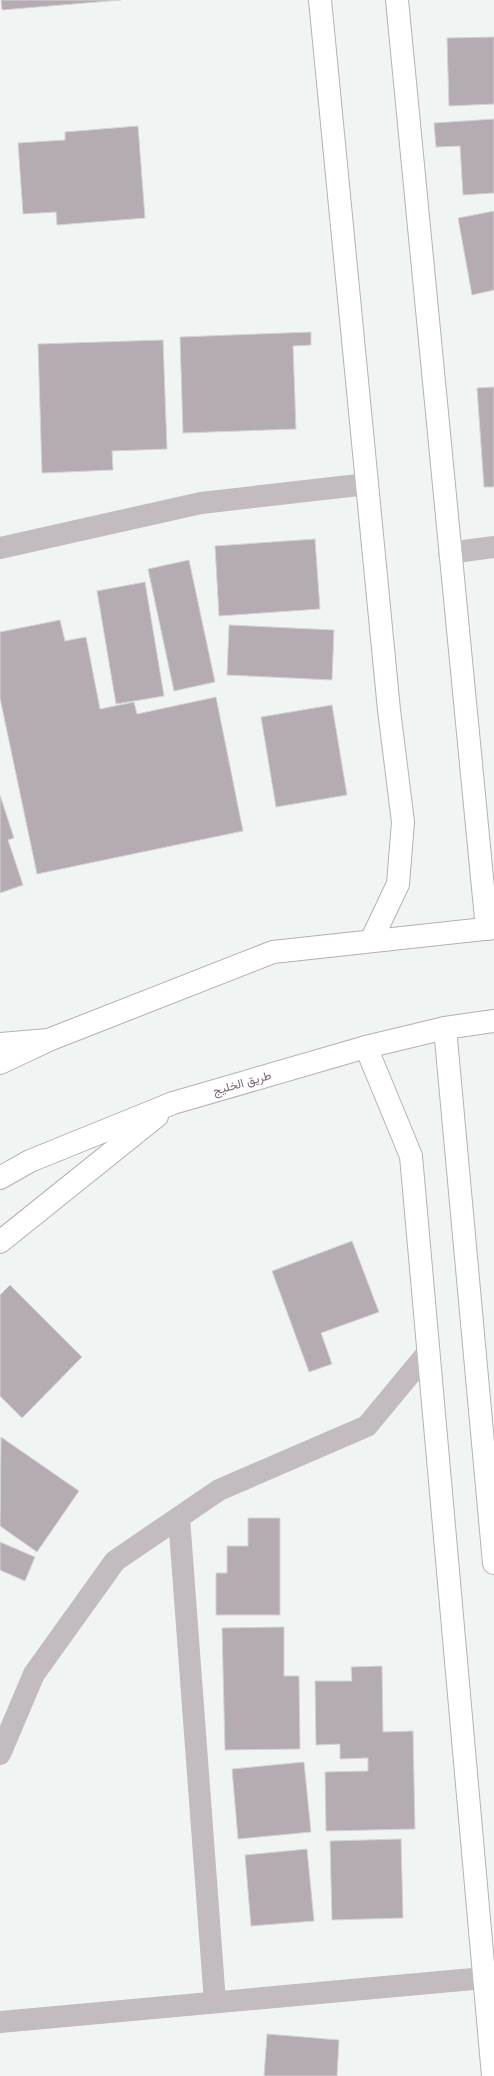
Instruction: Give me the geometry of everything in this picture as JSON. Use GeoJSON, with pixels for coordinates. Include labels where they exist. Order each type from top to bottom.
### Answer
{"type":"FeatureCollection","features":[{"type":"Feature","properties":{"kind":"street"},"geometry":{"type":"LineString","coordinates":[[320,0],[389,710],[403,822],[398,884],[371,941]]}},
{"type":"Feature","properties":{"kind":"street"},"geometry":{"type":"LineString","coordinates":[[0,1063],[51,1040],[273,952],[490,929],[449,553],[397,0]]}},
{"type":"Feature","properties":{"kind":"street"},"geometry":{"type":"LineString","coordinates":[[0,548],[201,503],[367,484]]}},
{"type":"Feature","properties":{"kind":"street"},"geometry":{"type":"LineString","coordinates":[[449,553],[494,547]]}},
{"type":"Feature","properties":{"kind":"street","name":"طريق الخليج"},"geometry":{"type":"LineString","coordinates":[[0,1178],[38,1158],[173,1103],[366,1047],[445,1028],[494,1021]]}},
{"type":"Feature","properties":{"kind":"street"},"geometry":{"type":"LineString","coordinates":[[445,1028],[494,1563]]}},
{"type":"Feature","properties":{"kind":"street"},"geometry":{"type":"LineString","coordinates":[[0,1044],[51,1040]]}},
{"type":"Feature","properties":{"kind":"street"},"geometry":{"type":"LineString","coordinates":[[366,1047],[411,1156],[493,2076]]}},
{"type":"Feature","properties":{"kind":"street"},"geometry":{"type":"LineString","coordinates":[[0,1242],[173,1103]]}},
{"type":"Feature","properties":{"kind":"street"},"geometry":{"type":"LineString","coordinates":[[0,1754],[34,1674],[115,1562],[219,1490],[367,1426],[428,1351]]}},
{"type":"Feature","properties":{"kind":"street"},"geometry":{"type":"LineString","coordinates":[[178,1518],[215,2002]]}},
{"type":"Feature","properties":{"kind":"street"},"geometry":{"type":"LineString","coordinates":[[0,2022],[484,1978]]}},
{"type":"Feature","properties":{"kind":"building"},"geometry":{"type":"Polygon","coordinates":[[[1,0],[121,0],[2,10],[1,0]]]}},
{"type":"Feature","properties":{"kind":"building"},"geometry":{"type":"Polygon","coordinates":[[[494,37],[494,104],[449,106],[447,38],[494,37]]]}},
{"type":"Feature","properties":{"kind":"building"},"geometry":{"type":"Polygon","coordinates":[[[494,119],[494,193],[463,195],[460,146],[436,147],[434,123],[494,119]]]}},
{"type":"Feature","properties":{"kind":"building"},"geometry":{"type":"Polygon","coordinates":[[[138,126],[145,218],[57,225],[56,212],[23,214],[18,143],[65,140],[65,132],[138,126]]]}},
{"type":"Feature","properties":{"kind":"building"},"geometry":{"type":"Polygon","coordinates":[[[494,211],[494,290],[472,295],[458,218],[494,211]]]}},
{"type":"Feature","properties":{"kind":"building"},"geometry":{"type":"Polygon","coordinates":[[[311,332],[311,345],[293,346],[296,429],[183,433],[180,337],[311,332]]]}},
{"type":"Feature","properties":{"kind":"building"},"geometry":{"type":"Polygon","coordinates":[[[163,340],[167,449],[112,451],[113,470],[42,473],[38,344],[163,340]]]}},
{"type":"Feature","properties":{"kind":"building"},"geometry":{"type":"Polygon","coordinates":[[[494,387],[494,487],[484,487],[477,388],[494,387]]]}},
{"type":"Feature","properties":{"kind":"building"},"geometry":{"type":"Polygon","coordinates":[[[315,539],[320,609],[219,616],[215,546],[315,539]]]}},
{"type":"Feature","properties":{"kind":"building"},"geometry":{"type":"Polygon","coordinates":[[[189,560],[215,682],[174,691],[148,569],[189,560]]]}},
{"type":"Feature","properties":{"kind":"building"},"geometry":{"type":"Polygon","coordinates":[[[145,582],[164,696],[116,704],[97,591],[145,582]]]}},
{"type":"Feature","properties":{"kind":"building"},"geometry":{"type":"Polygon","coordinates":[[[60,620],[65,641],[86,637],[100,709],[134,702],[137,714],[216,697],[243,831],[37,874],[0,698],[0,632],[60,620]]]}},
{"type":"Feature","properties":{"kind":"building"},"geometry":{"type":"Polygon","coordinates":[[[229,625],[334,630],[332,680],[227,675],[229,625]]]}},
{"type":"Feature","properties":{"kind":"building"},"geometry":{"type":"Polygon","coordinates":[[[332,705],[347,795],[276,807],[261,717],[332,705]]]}},
{"type":"Feature","properties":{"kind":"building"},"geometry":{"type":"Polygon","coordinates":[[[0,795],[14,838],[8,840],[23,885],[0,893],[0,795]]]}},
{"type":"Feature","properties":{"kind":"building"},"geometry":{"type":"Polygon","coordinates":[[[352,1241],[379,1312],[321,1333],[332,1364],[309,1372],[272,1271],[352,1241]]]}},
{"type":"Feature","properties":{"kind":"building"},"geometry":{"type":"Polygon","coordinates":[[[10,1285],[82,1357],[22,1418],[0,1396],[0,1295],[10,1285]]]}},
{"type":"Feature","properties":{"kind":"building"},"geometry":{"type":"Polygon","coordinates":[[[1,1437],[79,1491],[37,1552],[0,1526],[1,1437]]]}},
{"type":"Feature","properties":{"kind":"building"},"geometry":{"type":"Polygon","coordinates":[[[248,1518],[280,1518],[280,1615],[216,1615],[216,1573],[227,1573],[227,1546],[248,1546],[248,1518]]]}},
{"type":"Feature","properties":{"kind":"building"},"geometry":{"type":"Polygon","coordinates":[[[0,1542],[35,1557],[25,1581],[0,1570],[0,1542]]]}},
{"type":"Feature","properties":{"kind":"building"},"geometry":{"type":"Polygon","coordinates":[[[284,1627],[284,1676],[299,1676],[300,1749],[225,1750],[222,1628],[284,1627]]]}},
{"type":"Feature","properties":{"kind":"building"},"geometry":{"type":"Polygon","coordinates":[[[382,1666],[383,1732],[413,1731],[415,1829],[326,1831],[325,1772],[368,1771],[368,1758],[340,1759],[340,1744],[316,1745],[315,1681],[352,1681],[351,1667],[382,1666]]]}},
{"type":"Feature","properties":{"kind":"building"},"geometry":{"type":"Polygon","coordinates":[[[304,1762],[311,1832],[238,1839],[232,1769],[304,1762]]]}},
{"type":"Feature","properties":{"kind":"building"},"geometry":{"type":"Polygon","coordinates":[[[401,1839],[403,1918],[332,1920],[330,1841],[401,1839]]]}},
{"type":"Feature","properties":{"kind":"building"},"geometry":{"type":"Polygon","coordinates":[[[307,1849],[314,1921],[251,1926],[245,1855],[307,1849]]]}},
{"type":"Feature","properties":{"kind":"building"},"geometry":{"type":"Polygon","coordinates":[[[267,2034],[339,2040],[337,2076],[264,2076],[267,2034]]]}}]}
